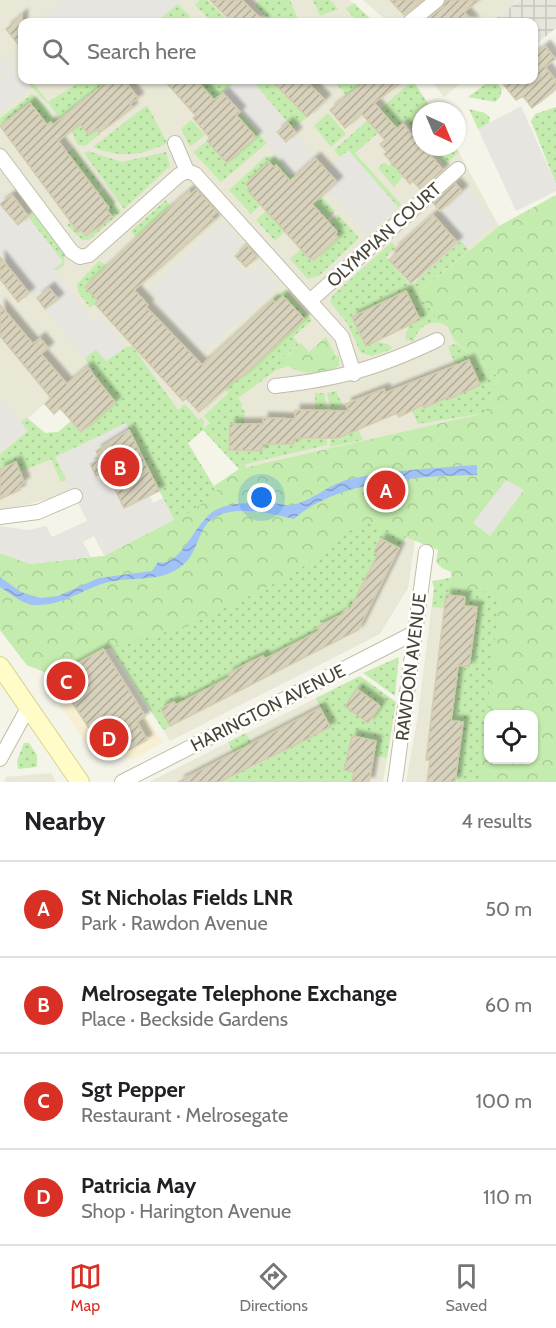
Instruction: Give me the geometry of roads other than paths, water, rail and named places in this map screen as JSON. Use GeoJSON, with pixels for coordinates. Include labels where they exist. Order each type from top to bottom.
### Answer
{"type":"FeatureCollection","features":[{"type":"Feature","properties":{"kind":"street"},"geometry":{"type":"LineString","coordinates":[[415,18],[437,0]]}},
{"type":"Feature","properties":{"kind":"street","name":"OLYMPIAN COURT"},"geometry":{"type":"LineString","coordinates":[[175,143],[187,171],[195,174],[342,337],[354,374]]}},
{"type":"Feature","properties":{"kind":"street"},"geometry":{"type":"LineString","coordinates":[[0,156],[72,252],[80,257],[89,255],[187,171]]}},
{"type":"Feature","properties":{"kind":"street","name":"OLYMPIAN COURT"},"geometry":{"type":"LineString","coordinates":[[311,300],[458,169]]}},
{"type":"Feature","properties":{"kind":"street"},"geometry":{"type":"LineString","coordinates":[[275,386],[326,381],[354,374],[438,340]]}},
{"type":"Feature","properties":{"kind":"street"},"geometry":{"type":"LineString","coordinates":[[0,517],[38,512],[75,496]]}},
{"type":"Feature","properties":{"kind":"street","name":"RAWDON AVENUE"},"geometry":{"type":"LineString","coordinates":[[395,782],[402,746],[414,633],[426,552]]}},
{"type":"Feature","properties":{"kind":"street","name":"HARINGTON AVENUE"},"geometry":{"type":"LineString","coordinates":[[122,782],[414,633]]}},
{"type":"Feature","properties":{"kind":"street"},"geometry":{"type":"LineString","coordinates":[[0,666],[80,782]]}},
{"type":"Feature","properties":{"kind":"street"},"geometry":{"type":"LineString","coordinates":[[0,759],[29,706]]}},
{"type":"Feature","properties":{"kind":"water"},"geometry":{"type":"Polygon","coordinates":[[[477,465],[477,475],[405,479],[356,488],[312,506],[294,519],[245,511],[226,513],[217,516],[206,525],[191,556],[178,569],[159,576],[105,583],[54,603],[36,605],[26,603],[0,587],[0,577],[21,592],[40,598],[58,596],[99,578],[152,571],[158,562],[167,562],[174,558],[211,513],[226,506],[251,503],[292,505],[350,479],[397,471],[477,465]]]}},
{"type":"Feature","properties":{"kind":"place","name":"Melrosegate Telephone Exchange"},"geometry":{"type":"Point","coordinates":[120,467]}},
{"type":"Feature","properties":{"kind":"place","name":"St Nicholas Fields LNR"},"geometry":{"type":"Point","coordinates":[386,490]}},
{"type":"Feature","properties":{"kind":"place","name":"Sgt Pepper"},"geometry":{"type":"Point","coordinates":[66,681]}},
{"type":"Feature","properties":{"kind":"place","name":"Patricia May"},"geometry":{"type":"Point","coordinates":[109,738]}}]}
